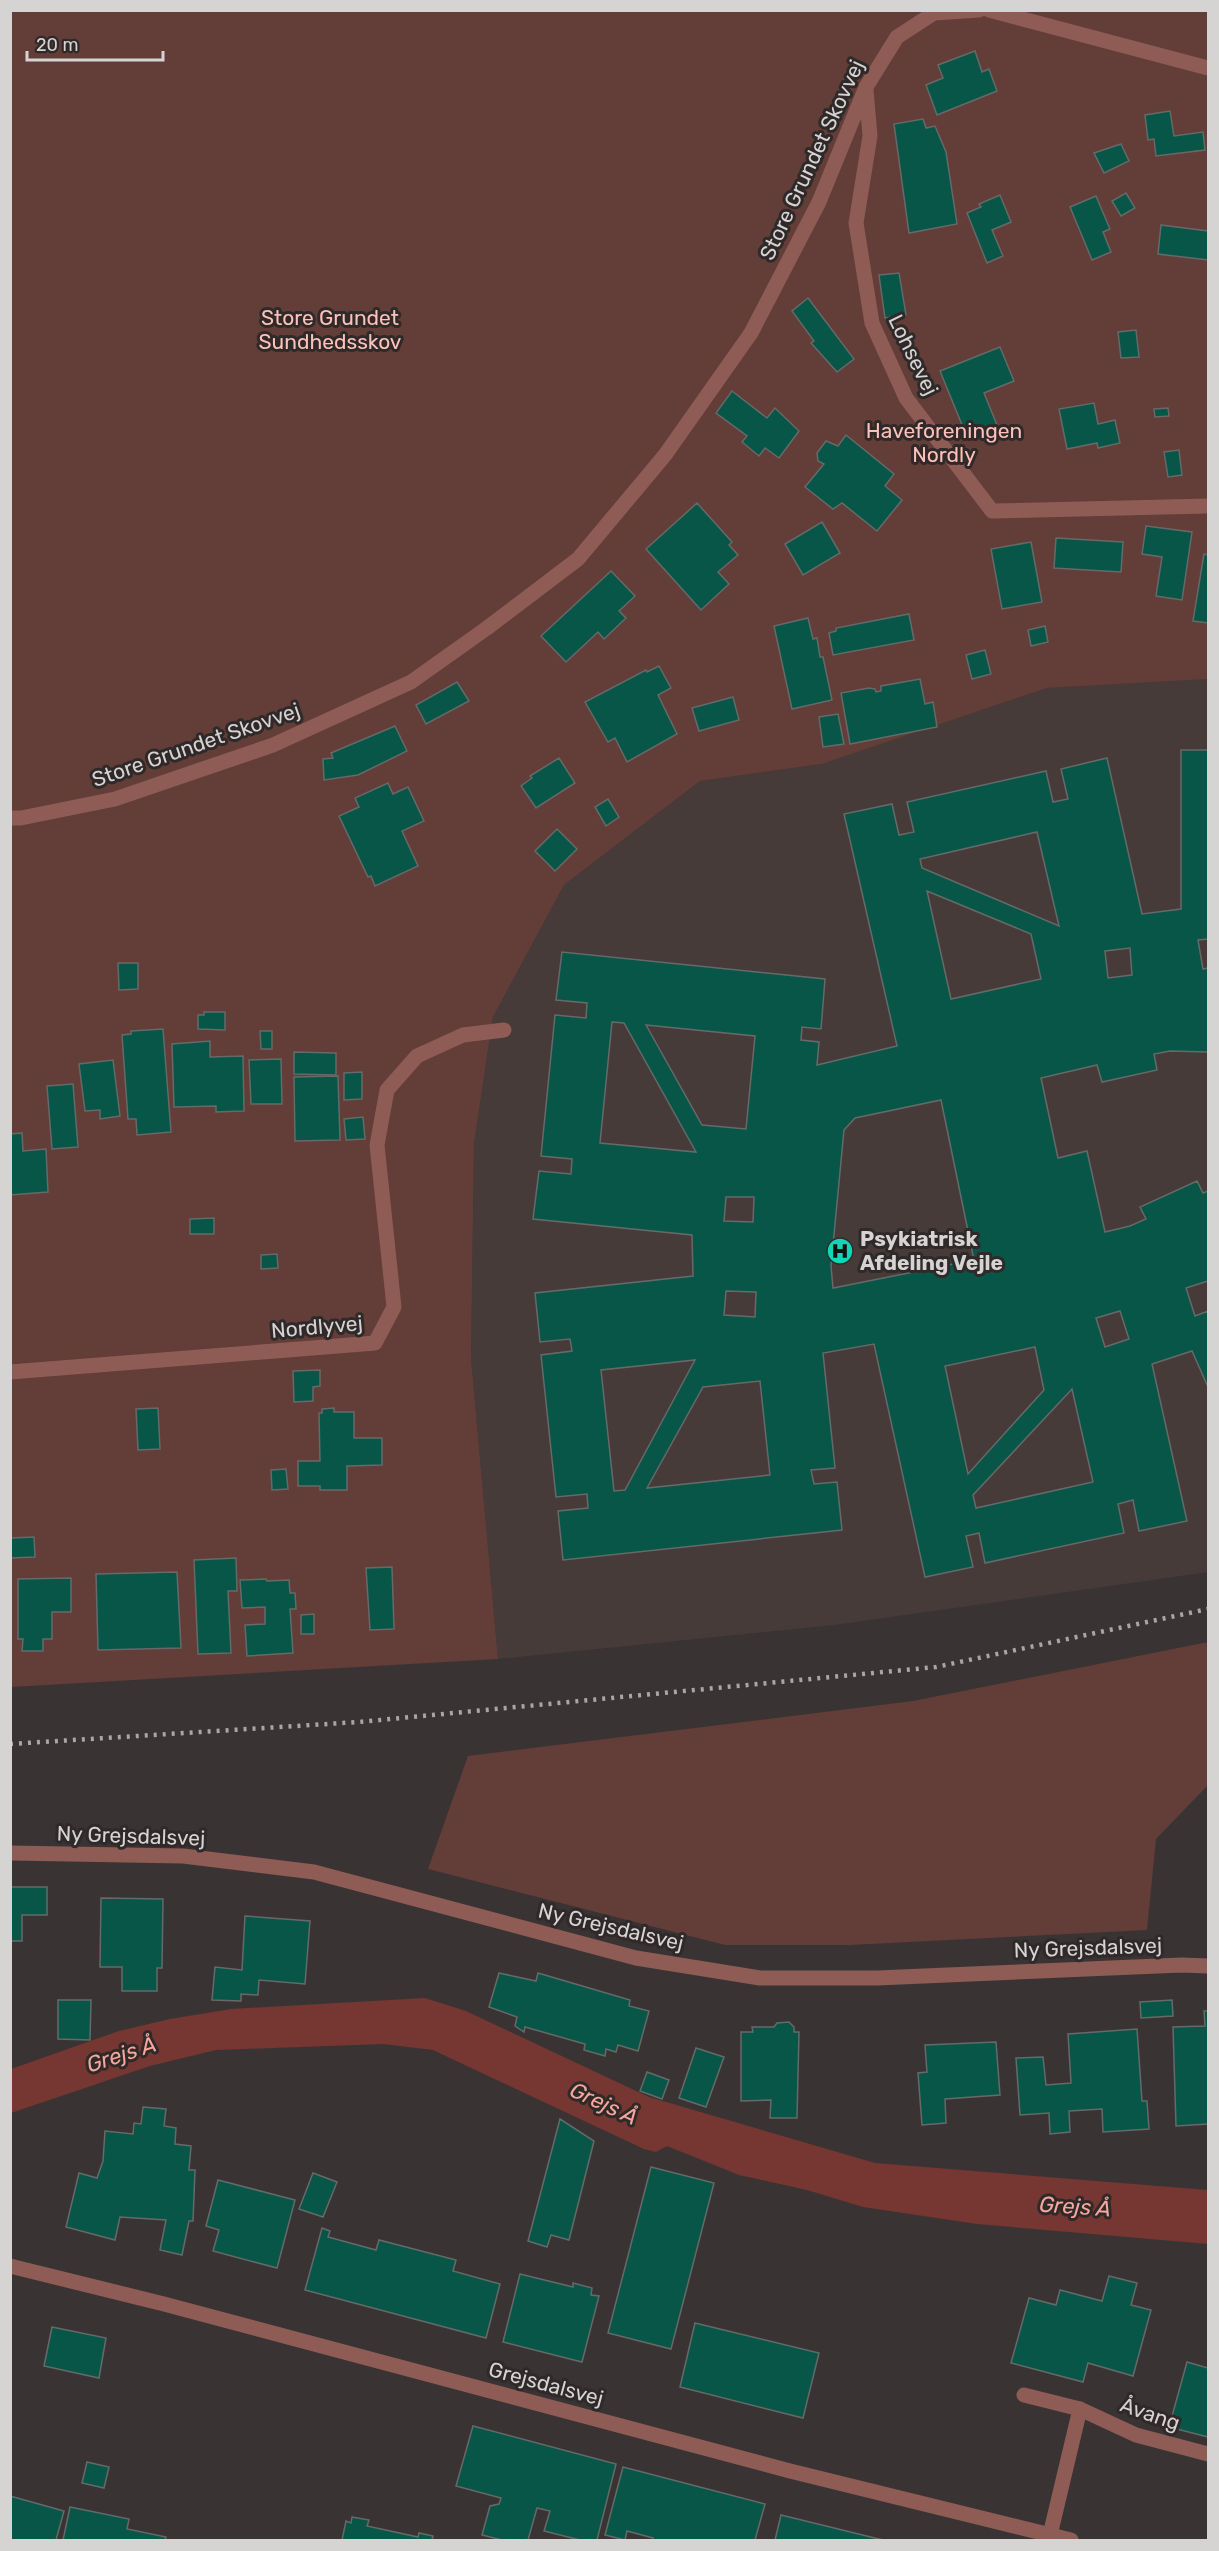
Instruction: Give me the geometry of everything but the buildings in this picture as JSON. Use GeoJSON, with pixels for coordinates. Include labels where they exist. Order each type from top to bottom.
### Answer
{"type":"FeatureCollection","features":[{"type":"Feature","properties":{"kind":"street","name":"Store Grundet Skovvej"},"geometry":{"type":"LineString","coordinates":[[10,818],[21,818],[115,799],[273,745],[411,682],[578,559],[665,455],[751,333],[819,202],[866,87],[897,37],[934,13],[979,10]]}},
{"type":"Feature","properties":{"kind":"street"},"geometry":{"type":"LineString","coordinates":[[989,10],[1209,68]]}},
{"type":"Feature","properties":{"kind":"street","name":"Lohsevej"},"geometry":{"type":"LineString","coordinates":[[866,87],[870,136],[856,223],[872,323],[906,398],[992,511],[1209,506]]}},
{"type":"Feature","properties":{"kind":"street","name":"Nordlyvej"},"geometry":{"type":"LineString","coordinates":[[10,1372],[375,1343],[394,1307],[377,1145],[387,1090],[417,1056],[464,1035],[504,1030]]}},
{"type":"Feature","properties":{"kind":"street","name":"Ny Grejsdalsvej"},"geometry":{"type":"LineString","coordinates":[[10,1853],[183,1856],[314,1872],[636,1958],[760,1978],[877,1978],[1182,1965],[1209,1966]]}},
{"type":"Feature","properties":{"kind":"street","name":"Grejsdalsvej"},"geometry":{"type":"LineString","coordinates":[[10,2266],[164,2304],[790,2471],[1071,2541]]}},
{"type":"Feature","properties":{"kind":"street","name":"Åvang"},"geometry":{"type":"LineString","coordinates":[[1024,2395],[1080,2409],[1136,2435],[1209,2454]]}},
{"type":"Feature","properties":{"kind":"street"},"geometry":{"type":"LineString","coordinates":[[1050,2535],[1080,2409]]}},
{"type":"Feature","properties":{"kind":"shaded area","name":"Psykiatrisk Afdeling Vejle"},"geometry":{"type":"Polygon","coordinates":[[[1208,679],[1208,1572],[834,1625],[498,1659],[471,1358],[474,1144],[493,1017],[564,885],[700,781],[822,764],[1047,688],[1208,679]]]}},
{"type":"Feature","properties":{"kind":"green space"},"geometry":{"type":"Polygon","coordinates":[[[11,11],[1208,11],[1208,679],[1047,688],[822,764],[700,781],[564,885],[493,1017],[474,1144],[471,1358],[498,1659],[11,1687],[11,11]]]}},
{"type":"Feature","properties":{"kind":"green space"},"geometry":{"type":"Polygon","coordinates":[[[1208,1642],[1208,1785],[1156,1839],[1147,1930],[850,1945],[725,1945],[428,1869],[468,1756],[913,1701],[1208,1642]]]}},
{"type":"Feature","properties":{"kind":"water","name":"Grejs Å"},"geometry":{"type":"Polygon","coordinates":[[[425,1998],[466,2011],[649,2097],[875,2163],[1208,2190],[1208,2244],[977,2224],[863,2207],[807,2190],[739,2175],[667,2146],[656,2152],[644,2149],[433,2050],[383,2044],[216,2050],[150,2066],[11,2113],[11,2069],[119,2031],[170,2019],[231,2009],[425,1998]]]}},
{"type":"Feature","properties":{"kind":"railway"},"geometry":{"type":"LineString","coordinates":[[10,1744],[359,1722],[936,1667],[1208,1609]]}},
{"type":"Feature","properties":{"kind":"place","name":"Psykiatrisk Afdeling Vejle"},"geometry":{"type":"Point","coordinates":[840,1251]}},
{"type":"Feature","properties":{"kind":"park label","name":"Store Grundet Sundhedsskov"},"geometry":{"type":"Point","coordinates":[330,330]}},
{"type":"Feature","properties":{"kind":"park label","name":"Haveforeningen Nordly"},"geometry":{"type":"Point","coordinates":[944,443]}}]}
